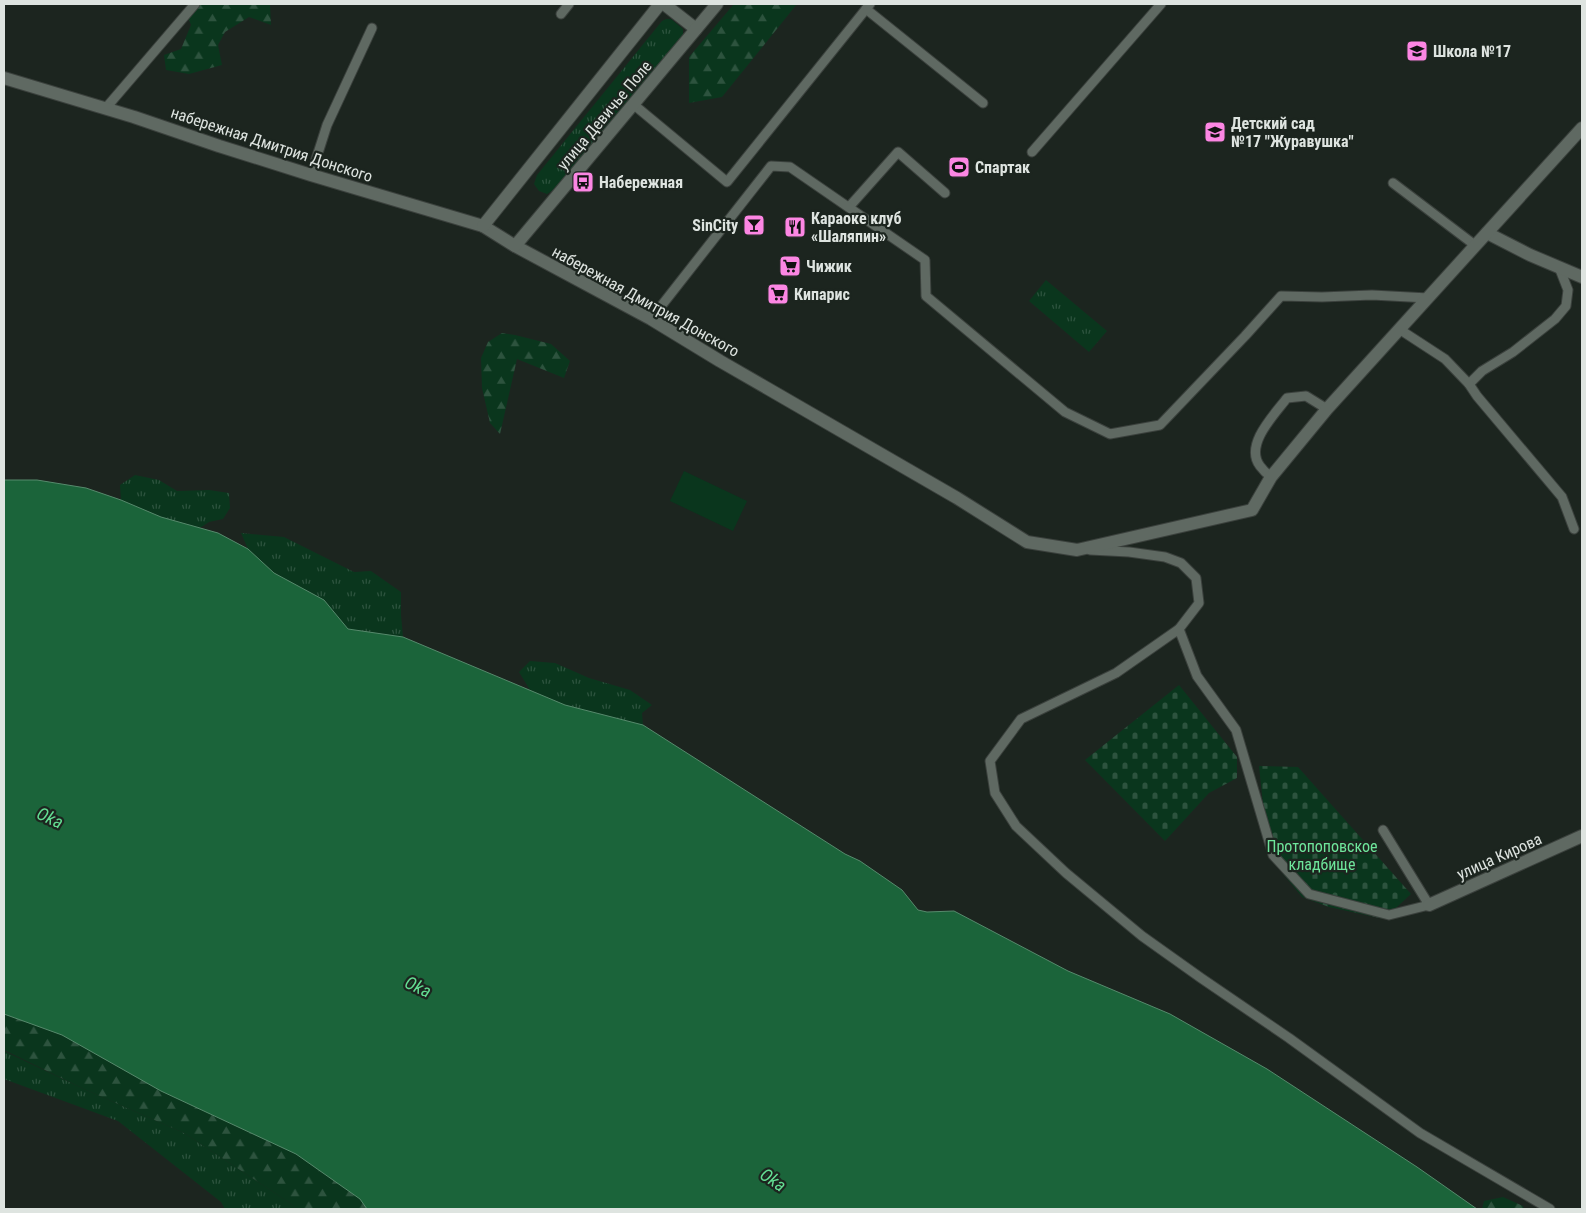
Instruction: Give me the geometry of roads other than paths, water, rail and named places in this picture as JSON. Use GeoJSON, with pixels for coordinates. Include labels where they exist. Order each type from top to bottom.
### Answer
{"type":"FeatureCollection","features":[{"type":"Feature","properties":{"kind":"street"},"geometry":{"type":"LineString","coordinates":[[662,4],[696,29]]}},
{"type":"Feature","properties":{"kind":"street","name":"улица Девичье Поле"},"geometry":{"type":"LineString","coordinates":[[483,226],[662,4]]}},
{"type":"Feature","properties":{"kind":"street","name":"улица Девичье Поле"},"geometry":{"type":"LineString","coordinates":[[515,246],[717,4]]}},
{"type":"Feature","properties":{"kind":"street","name":"набережная Дмитрия Донского"},"geometry":{"type":"LineString","coordinates":[[4,78],[311,175],[483,226],[515,246],[651,319],[957,498],[1027,542],[1077,550],[1252,510],[1271,477]]}},
{"type":"Feature","properties":{"kind":"street"},"geometry":{"type":"LineString","coordinates":[[1271,477],[1327,409],[1582,128]]}},
{"type":"Feature","properties":{"kind":"street"},"geometry":{"type":"LineString","coordinates":[[1487,233],[1530,255],[1582,277]]}},
{"type":"Feature","properties":{"kind":"street","name":"улица Кирова"},"geometry":{"type":"LineString","coordinates":[[1429,905],[1582,836]]}},
{"type":"Feature","properties":{"kind":"lane"},"geometry":{"type":"LineString","coordinates":[[106,109],[195,4]]}},
{"type":"Feature","properties":{"kind":"lane"},"geometry":{"type":"LineString","coordinates":[[561,14],[569,4]]}},
{"type":"Feature","properties":{"kind":"lane"},"geometry":{"type":"LineString","coordinates":[[1032,152],[1161,4]]}},
{"type":"Feature","properties":{"kind":"lane"},"geometry":{"type":"LineString","coordinates":[[633,104],[727,182],[868,6],[983,102]]}},
{"type":"Feature","properties":{"kind":"lane"},"geometry":{"type":"LineString","coordinates":[[311,175],[327,125],[372,28]]}},
{"type":"Feature","properties":{"kind":"lane"},"geometry":{"type":"LineString","coordinates":[[849,207],[898,152],[945,193]]}},
{"type":"Feature","properties":{"kind":"lane"},"geometry":{"type":"LineString","coordinates":[[651,319],[771,166],[790,167],[925,260],[926,296],[1065,412],[1110,434],[1160,425],[1282,296],[1372,295],[1428,298]]}},
{"type":"Feature","properties":{"kind":"lane"},"geometry":{"type":"LineString","coordinates":[[1393,183],[1476,246]]}},
{"type":"Feature","properties":{"kind":"lane"},"geometry":{"type":"LineString","coordinates":[[1469,384],[1482,371],[1513,352],[1548,324],[1566,306],[1568,290],[1559,267]]}},
{"type":"Feature","properties":{"kind":"lane"},"geometry":{"type":"LineString","coordinates":[[1399,329],[1445,359],[1469,384],[1562,497],[1574,529]]}},
{"type":"Feature","properties":{"kind":"lane"},"geometry":{"type":"LineString","coordinates":[[1271,477],[1259,466],[1256,456],[1256,443],[1287,398],[1306,396],[1327,409]]}},
{"type":"Feature","properties":{"kind":"lane"},"geometry":{"type":"LineString","coordinates":[[1077,550],[1129,552],[1165,556],[1181,562],[1196,578],[1199,603],[1179,629],[1116,672],[1021,719],[990,761],[995,793],[1016,826],[1066,873],[1142,936],[1289,1038],[1420,1133],[1550,1209]]}},
{"type":"Feature","properties":{"kind":"lane"},"geometry":{"type":"LineString","coordinates":[[1179,629],[1197,676],[1236,730],[1273,855],[1309,894],[1389,915],[1429,905],[1383,830]]}},
{"type":"Feature","properties":{"kind":"water","name":"Oka"},"geometry":{"type":"Polygon","coordinates":[[[4,480],[37,480],[86,488],[161,517],[218,533],[248,549],[274,573],[324,600],[348,629],[403,637],[565,705],[643,725],[845,854],[860,861],[902,890],[918,910],[927,912],[954,911],[1068,971],[1170,1014],[1267,1069],[1417,1167],[1477,1209],[367,1209],[360,1199],[296,1154],[161,1091],[62,1035],[4,1014],[4,480]]]}},
{"type":"Feature","properties":{"kind":"place","name":"Школа №17"},"geometry":{"type":"Point","coordinates":[1417,51]}},
{"type":"Feature","properties":{"kind":"place","name":"Детский сад №17 \"Журавушка\""},"geometry":{"type":"Point","coordinates":[1215,132]}},
{"type":"Feature","properties":{"kind":"place","name":"Спартак"},"geometry":{"type":"Point","coordinates":[959,167]}},
{"type":"Feature","properties":{"kind":"place","name":"Набережная"},"geometry":{"type":"Point","coordinates":[583,182]}},
{"type":"Feature","properties":{"kind":"place","name":"SinCity"},"geometry":{"type":"Point","coordinates":[754,225]}},
{"type":"Feature","properties":{"kind":"place","name":"Караоке клуб «Шаляпин»"},"geometry":{"type":"Point","coordinates":[795,227]}},
{"type":"Feature","properties":{"kind":"place","name":"Чижик"},"geometry":{"type":"Point","coordinates":[790,266]}},
{"type":"Feature","properties":{"kind":"place","name":"Кипарис"},"geometry":{"type":"Point","coordinates":[778,294]}},
{"type":"Feature","properties":{"kind":"park label","name":"Протопоповское кладбище"},"geometry":{"type":"Point","coordinates":[1322,855]}}]}
